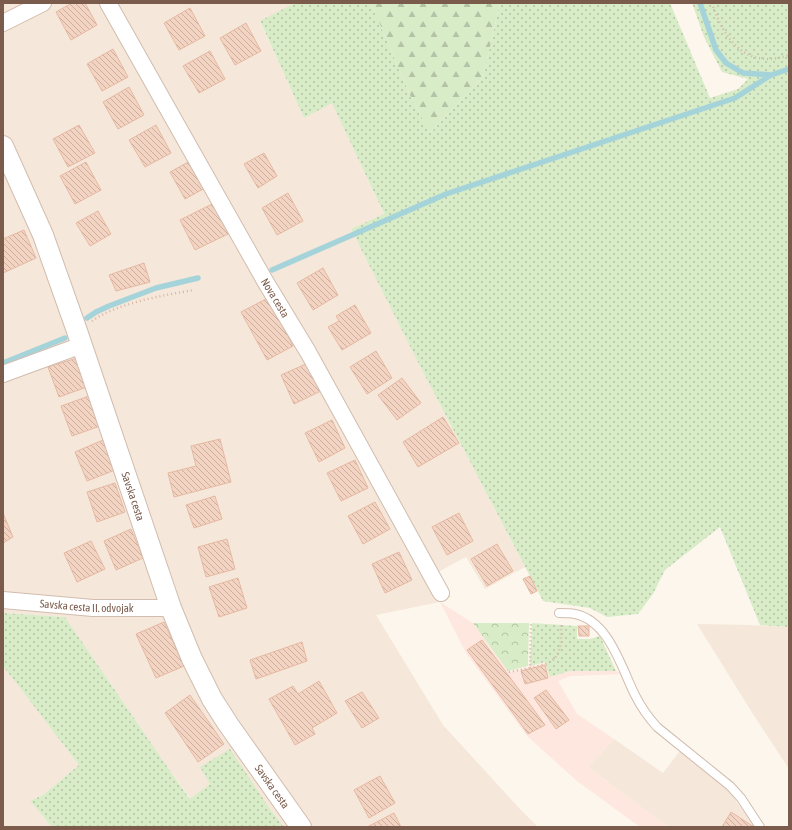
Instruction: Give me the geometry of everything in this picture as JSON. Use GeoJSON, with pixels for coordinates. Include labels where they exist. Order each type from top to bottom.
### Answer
{"type":"FeatureCollection","features":[{"type":"Feature","properties":{"kind":"street"},"geometry":{"type":"LineString","coordinates":[[3,23],[42,3]]}},
{"type":"Feature","properties":{"kind":"street","name":"Nova cesta"},"geometry":{"type":"LineString","coordinates":[[108,3],[265,281],[308,352],[441,593]]}},
{"type":"Feature","properties":{"kind":"street","name":"Savska cesta"},"geometry":{"type":"LineString","coordinates":[[3,146],[43,235],[80,338],[171,608],[192,659],[212,699],[228,724],[300,827]]}},
{"type":"Feature","properties":{"kind":"street"},"geometry":{"type":"LineString","coordinates":[[3,374],[80,338]]}},
{"type":"Feature","properties":{"kind":"street","name":"Savska cesta II. odvojak"},"geometry":{"type":"LineString","coordinates":[[3,600],[93,608],[171,608]]}},
{"type":"Feature","properties":{"kind":"lane"},"geometry":{"type":"LineString","coordinates":[[559,613],[575,614],[588,619],[602,630],[610,642],[635,696],[648,717],[657,728],[730,786],[741,798],[760,827]]}},
{"type":"Feature","properties":{"kind":"path"},"geometry":{"type":"LineString","coordinates":[[712,3],[717,18],[727,36],[737,48],[749,55],[766,59],[781,58],[789,55]]}},
{"type":"Feature","properties":{"kind":"path"},"geometry":{"type":"LineString","coordinates":[[80,338],[103,314],[131,304],[194,290]]}},
{"type":"Feature","properties":{"kind":"path"},"geometry":{"type":"LineString","coordinates":[[530,668],[531,623]]}},
{"type":"Feature","properties":{"kind":"path"},"geometry":{"type":"LineString","coordinates":[[509,672],[550,662],[557,655],[560,648],[561,625]]}},
{"type":"Feature","properties":{"kind":"shaded area"},"geometry":{"type":"Polygon","coordinates":[[[3,3],[295,3],[260,22],[304,118],[332,102],[384,215],[351,229],[423,372],[525,567],[485,589],[466,557],[438,572],[451,597],[440,602],[376,615],[443,725],[538,827],[284,827],[270,809],[210,784],[191,799],[168,768],[65,617],[3,613],[3,3]]]}},
{"type":"Feature","properties":{"kind":"shaded area"},"geometry":{"type":"Polygon","coordinates":[[[440,602],[473,623],[509,672],[545,663],[550,677],[570,671],[616,671],[625,674],[571,676],[558,681],[577,714],[614,739],[588,767],[669,827],[640,827],[577,781],[527,736],[466,653],[440,602]]]}},
{"type":"Feature","properties":{"kind":"shaded area"},"geometry":{"type":"Polygon","coordinates":[[[697,624],[789,627],[789,769],[753,714],[697,624]]]}},
{"type":"Feature","properties":{"kind":"shaded area"},"geometry":{"type":"Polygon","coordinates":[[[3,666],[79,765],[43,795],[30,801],[52,827],[3,827],[3,666]]]}},
{"type":"Feature","properties":{"kind":"shaded area"},"geometry":{"type":"Polygon","coordinates":[[[614,739],[663,773],[680,751],[729,792],[756,827],[668,827],[588,767],[614,739]]]}},
{"type":"Feature","properties":{"kind":"green space"},"geometry":{"type":"Polygon","coordinates":[[[295,3],[371,3],[410,95],[430,133],[483,77],[500,3],[670,3],[710,98],[738,89],[748,79],[722,72],[704,37],[692,3],[789,3],[789,627],[760,625],[720,527],[665,570],[653,594],[638,614],[607,617],[590,608],[543,601],[423,372],[351,229],[384,214],[332,103],[304,118],[260,21],[295,3]]]}},
{"type":"Feature","properties":{"kind":"green space"},"geometry":{"type":"Polygon","coordinates":[[[371,3],[500,3],[483,77],[430,133],[410,95],[371,3]]]}},
{"type":"Feature","properties":{"kind":"green space"},"geometry":{"type":"Polygon","coordinates":[[[3,613],[65,617],[190,799],[210,784],[200,767],[230,749],[270,809],[284,827],[52,827],[30,801],[43,795],[79,765],[3,666],[3,613]]]}},
{"type":"Feature","properties":{"kind":"green space"},"geometry":{"type":"Polygon","coordinates":[[[473,623],[529,623],[528,666],[508,671],[473,623]]]}},
{"type":"Feature","properties":{"kind":"green space"},"geometry":{"type":"Polygon","coordinates":[[[532,623],[577,626],[577,639],[590,639],[600,636],[616,671],[570,671],[550,677],[545,662],[530,666],[532,623]]]}},
{"type":"Feature","properties":{"kind":"building"},"geometry":{"type":"Polygon","coordinates":[[[72,3],[85,3],[97,25],[71,40],[56,12],[72,3]]]}},
{"type":"Feature","properties":{"kind":"building"},"geometry":{"type":"Polygon","coordinates":[[[190,8],[205,36],[179,50],[164,23],[190,8]]]}},
{"type":"Feature","properties":{"kind":"building"},"geometry":{"type":"Polygon","coordinates":[[[246,23],[261,51],[235,65],[220,38],[246,23]]]}},
{"type":"Feature","properties":{"kind":"building"},"geometry":{"type":"Polygon","coordinates":[[[113,49],[128,77],[102,91],[87,64],[113,49]]]}},
{"type":"Feature","properties":{"kind":"building"},"geometry":{"type":"Polygon","coordinates":[[[210,51],[225,79],[199,93],[183,66],[210,51]]]}},
{"type":"Feature","properties":{"kind":"building"},"geometry":{"type":"Polygon","coordinates":[[[129,87],[144,115],[118,129],[103,102],[129,87]]]}},
{"type":"Feature","properties":{"kind":"building"},"geometry":{"type":"Polygon","coordinates":[[[79,125],[95,153],[68,167],[53,139],[79,125]]]}},
{"type":"Feature","properties":{"kind":"building"},"geometry":{"type":"Polygon","coordinates":[[[156,125],[171,153],[145,167],[129,140],[156,125]]]}},
{"type":"Feature","properties":{"kind":"building"},"geometry":{"type":"Polygon","coordinates":[[[264,153],[277,176],[258,188],[244,164],[264,153]]]}},
{"type":"Feature","properties":{"kind":"building"},"geometry":{"type":"Polygon","coordinates":[[[192,160],[207,187],[185,199],[170,172],[192,160]]]}},
{"type":"Feature","properties":{"kind":"building"},"geometry":{"type":"Polygon","coordinates":[[[86,162],[101,190],[75,204],[60,176],[86,162]]]}},
{"type":"Feature","properties":{"kind":"building"},"geometry":{"type":"Polygon","coordinates":[[[288,193],[303,221],[277,235],[262,208],[288,193]]]}},
{"type":"Feature","properties":{"kind":"building"},"geometry":{"type":"Polygon","coordinates":[[[214,203],[230,233],[195,250],[180,220],[214,203]]]}},
{"type":"Feature","properties":{"kind":"building"},"geometry":{"type":"Polygon","coordinates":[[[98,211],[111,234],[90,246],[76,223],[98,211]]]}},
{"type":"Feature","properties":{"kind":"building"},"geometry":{"type":"Polygon","coordinates":[[[24,230],[36,258],[3,273],[3,239],[24,230]]]}},
{"type":"Feature","properties":{"kind":"building"},"geometry":{"type":"Polygon","coordinates":[[[144,263],[150,282],[116,291],[109,275],[144,263]]]}},
{"type":"Feature","properties":{"kind":"building"},"geometry":{"type":"Polygon","coordinates":[[[323,268],[338,295],[313,310],[297,283],[323,268]]]}},
{"type":"Feature","properties":{"kind":"building"},"geometry":{"type":"Polygon","coordinates":[[[268,298],[293,346],[267,360],[241,312],[268,298]]]}},
{"type":"Feature","properties":{"kind":"building"},"geometry":{"type":"Polygon","coordinates":[[[355,305],[371,333],[342,350],[328,327],[339,321],[336,316],[355,305]]]}},
{"type":"Feature","properties":{"kind":"building"},"geometry":{"type":"Polygon","coordinates":[[[376,351],[392,378],[367,394],[350,367],[376,351]]]}},
{"type":"Feature","properties":{"kind":"building"},"geometry":{"type":"Polygon","coordinates":[[[77,358],[87,387],[59,397],[48,367],[77,358]]]}},
{"type":"Feature","properties":{"kind":"building"},"geometry":{"type":"Polygon","coordinates":[[[308,363],[321,391],[294,404],[281,375],[308,363]]]}},
{"type":"Feature","properties":{"kind":"building"},"geometry":{"type":"Polygon","coordinates":[[[402,378],[421,403],[397,420],[378,395],[402,378]]]}},
{"type":"Feature","properties":{"kind":"building"},"geometry":{"type":"Polygon","coordinates":[[[89,396],[100,426],[72,436],[61,406],[89,396]]]}},
{"type":"Feature","properties":{"kind":"building"},"geometry":{"type":"Polygon","coordinates":[[[443,417],[459,443],[418,467],[403,442],[443,417]]]}},
{"type":"Feature","properties":{"kind":"building"},"geometry":{"type":"Polygon","coordinates":[[[332,420],[345,448],[319,462],[305,433],[332,420]]]}},
{"type":"Feature","properties":{"kind":"building"},"geometry":{"type":"Polygon","coordinates":[[[220,439],[231,482],[174,497],[168,473],[196,466],[191,446],[220,439]]]}},
{"type":"Feature","properties":{"kind":"building"},"geometry":{"type":"Polygon","coordinates":[[[103,440],[115,470],[87,481],[75,452],[103,440]]]}},
{"type":"Feature","properties":{"kind":"building"},"geometry":{"type":"Polygon","coordinates":[[[355,460],[368,488],[341,501],[327,473],[355,460]]]}},
{"type":"Feature","properties":{"kind":"building"},"geometry":{"type":"Polygon","coordinates":[[[115,483],[125,512],[97,522],[87,492],[115,483]]]}},
{"type":"Feature","properties":{"kind":"building"},"geometry":{"type":"Polygon","coordinates":[[[215,496],[222,519],[194,528],[186,505],[215,496]]]}},
{"type":"Feature","properties":{"kind":"building"},"geometry":{"type":"Polygon","coordinates":[[[375,502],[390,529],[363,544],[348,516],[375,502]]]}},
{"type":"Feature","properties":{"kind":"building"},"geometry":{"type":"Polygon","coordinates":[[[3,513],[13,537],[3,543],[3,513]]]}},
{"type":"Feature","properties":{"kind":"building"},"geometry":{"type":"Polygon","coordinates":[[[459,513],[473,541],[447,555],[432,527],[459,513]]]}},
{"type":"Feature","properties":{"kind":"building"},"geometry":{"type":"Polygon","coordinates":[[[131,529],[143,558],[116,570],[104,541],[131,529]]]}},
{"type":"Feature","properties":{"kind":"building"},"geometry":{"type":"Polygon","coordinates":[[[227,539],[235,569],[206,577],[198,547],[227,539]]]}},
{"type":"Feature","properties":{"kind":"building"},"geometry":{"type":"Polygon","coordinates":[[[91,541],[105,569],[77,582],[64,553],[91,541]]]}},
{"type":"Feature","properties":{"kind":"building"},"geometry":{"type":"Polygon","coordinates":[[[497,544],[513,571],[487,586],[471,559],[497,544]]]}},
{"type":"Feature","properties":{"kind":"building"},"geometry":{"type":"Polygon","coordinates":[[[399,552],[412,580],[385,593],[372,564],[399,552]]]}},
{"type":"Feature","properties":{"kind":"building"},"geometry":{"type":"Polygon","coordinates":[[[530,576],[537,591],[531,594],[523,579],[530,576]]]}},
{"type":"Feature","properties":{"kind":"building"},"geometry":{"type":"Polygon","coordinates":[[[238,578],[247,608],[219,617],[209,587],[238,578]]]}},
{"type":"Feature","properties":{"kind":"building"},"geometry":{"type":"Polygon","coordinates":[[[164,622],[184,666],[156,678],[136,634],[164,622]]]}},
{"type":"Feature","properties":{"kind":"building"},"geometry":{"type":"Polygon","coordinates":[[[578,626],[589,626],[589,636],[579,636],[578,626]]]}},
{"type":"Feature","properties":{"kind":"building"},"geometry":{"type":"Polygon","coordinates":[[[482,640],[545,725],[528,734],[467,650],[482,640]]]}},
{"type":"Feature","properties":{"kind":"building"},"geometry":{"type":"Polygon","coordinates":[[[302,642],[307,661],[256,679],[250,660],[302,642]]]}},
{"type":"Feature","properties":{"kind":"building"},"geometry":{"type":"Polygon","coordinates":[[[545,665],[548,678],[525,684],[521,671],[545,665]]]}},
{"type":"Feature","properties":{"kind":"building"},"geometry":{"type":"Polygon","coordinates":[[[319,681],[337,713],[312,728],[315,734],[295,745],[269,699],[293,686],[298,694],[319,681]]]}},
{"type":"Feature","properties":{"kind":"building"},"geometry":{"type":"Polygon","coordinates":[[[546,690],[569,720],[556,729],[534,698],[546,690]]]}},
{"type":"Feature","properties":{"kind":"building"},"geometry":{"type":"Polygon","coordinates":[[[362,692],[379,718],[362,728],[345,701],[362,692]]]}},
{"type":"Feature","properties":{"kind":"building"},"geometry":{"type":"Polygon","coordinates":[[[190,695],[224,744],[198,762],[165,713],[190,695]]]}},
{"type":"Feature","properties":{"kind":"building"},"geometry":{"type":"Polygon","coordinates":[[[380,776],[395,803],[369,818],[354,790],[380,776]]]}},
{"type":"Feature","properties":{"kind":"building"},"geometry":{"type":"Polygon","coordinates":[[[731,812],[754,827],[722,827],[731,812]]]}},
{"type":"Feature","properties":{"kind":"building"},"geometry":{"type":"Polygon","coordinates":[[[394,813],[401,827],[367,827],[394,813]]]}},
{"type":"Feature","properties":{"kind":"waterway"},"geometry":{"type":"LineString","coordinates":[[700,3],[716,50],[726,63],[743,73],[771,75]]}},
{"type":"Feature","properties":{"kind":"waterway"},"geometry":{"type":"LineString","coordinates":[[272,270],[446,194],[735,98],[771,75],[789,69]]}},
{"type":"Feature","properties":{"kind":"waterway"},"geometry":{"type":"LineString","coordinates":[[87,318],[109,306],[156,288],[198,278]]}},
{"type":"Feature","properties":{"kind":"waterway"},"geometry":{"type":"LineString","coordinates":[[3,363],[65,338]]}}]}
